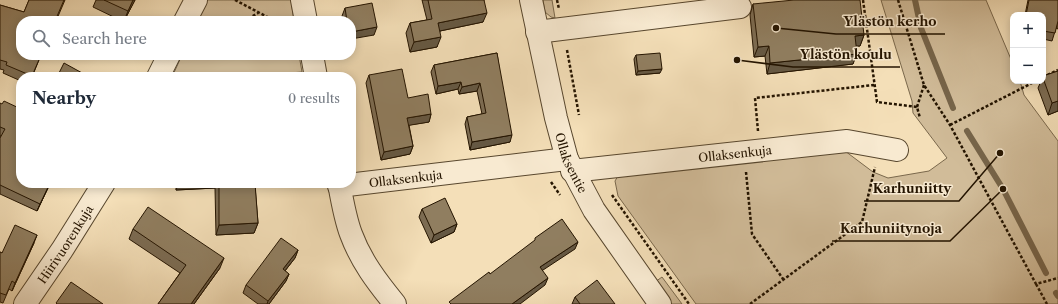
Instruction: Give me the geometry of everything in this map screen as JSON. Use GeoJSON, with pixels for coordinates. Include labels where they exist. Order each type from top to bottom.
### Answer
{"type":"FeatureCollection","features":[{"type":"Feature","properties":{"kind":"street"},"geometry":{"type":"LineString","coordinates":[[188,16],[196,0]]}},
{"type":"Feature","properties":{"kind":"street"},"geometry":{"type":"LineString","coordinates":[[302,0],[305,16]]}},
{"type":"Feature","properties":{"kind":"street","name":"Ollaksentie"},"geometry":{"type":"LineString","coordinates":[[531,0],[556,118],[570,165],[594,210],[660,304]]}},
{"type":"Feature","properties":{"kind":"street"},"geometry":{"type":"LineString","coordinates":[[537,32],[740,7]]}},
{"type":"Feature","properties":{"kind":"street"},"geometry":{"type":"LineString","coordinates":[[160,72],[166,60]]}},
{"type":"Feature","properties":{"kind":"street"},"geometry":{"type":"LineString","coordinates":[[313,60],[315,72]]}},
{"type":"Feature","properties":{"kind":"street","name":"Ollaksenkuja"},"geometry":{"type":"LineString","coordinates":[[356,184],[744,152],[847,141],[888,148]]}},
{"type":"Feature","properties":{"kind":"street","name":"Hiirivuorenkuja"},"geometry":{"type":"LineString","coordinates":[[25,304],[62,250],[101,188]]}},
{"type":"Feature","properties":{"kind":"street"},"geometry":{"type":"LineString","coordinates":[[340,188],[350,233],[360,256],[378,283],[395,304]]}},
{"type":"Feature","properties":{"kind":"path"},"geometry":{"type":"LineString","coordinates":[[235,0],[265,16]]}},
{"type":"Feature","properties":{"kind":"path"},"geometry":{"type":"LineString","coordinates":[[863,0],[877,102],[917,107]]}},
{"type":"Feature","properties":{"kind":"path"},"geometry":{"type":"LineString","coordinates":[[898,0],[924,85],[950,124],[1047,304]]}},
{"type":"Feature","properties":{"kind":"path"},"geometry":{"type":"LineString","coordinates":[[253,16],[259,13]]}},
{"type":"Feature","properties":{"kind":"path"},"geometry":{"type":"LineString","coordinates":[[1046,76],[1058,70]]}},
{"type":"Feature","properties":{"kind":"path"},"geometry":{"type":"LineString","coordinates":[[950,124],[1030,84]]}},
{"type":"Feature","properties":{"kind":"path"},"geometry":{"type":"LineString","coordinates":[[758,136],[755,98],[874,85]]}},
{"type":"Feature","properties":{"kind":"path"},"geometry":{"type":"LineString","coordinates":[[920,118],[917,107],[924,85]]}},
{"type":"Feature","properties":{"kind":"path"},"geometry":{"type":"LineString","coordinates":[[750,304],[862,222],[888,148]]}},
{"type":"Feature","properties":{"kind":"path"},"geometry":{"type":"LineString","coordinates":[[744,152],[752,234],[783,279]]}},
{"type":"Feature","properties":{"kind":"path"},"geometry":{"type":"LineString","coordinates":[[1036,284],[1058,278]]}},
{"type":"Feature","properties":{"kind":"shaded area"},"geometry":{"type":"Polygon","coordinates":[[[207,0],[291,0],[293,16],[199,16],[207,0]]]}},
{"type":"Feature","properties":{"kind":"shaded area"},"geometry":{"type":"Polygon","coordinates":[[[543,0],[552,0],[555,18],[551,17],[545,12],[543,0]]]}},
{"type":"Feature","properties":{"kind":"shaded area"},"geometry":{"type":"Polygon","coordinates":[[[881,0],[986,0],[1010,57],[1010,84],[1021,84],[1024,95],[1058,141],[1058,304],[696,304],[618,196],[615,181],[618,176],[841,148],[873,172],[888,178],[929,171],[947,158],[913,113],[912,101],[881,0]]]}},
{"type":"Feature","properties":{"kind":"shaded area"},"geometry":{"type":"Polygon","coordinates":[[[180,60],[300,60],[302,72],[174,72],[180,60]]]}},
{"type":"Feature","properties":{"kind":"shaded area"},"geometry":{"type":"Polygon","coordinates":[[[662,277],[682,304],[671,304],[655,282],[662,277]]]}},
{"type":"Feature","properties":{"kind":"building"},"geometry":{"type":"Polygon","coordinates":[[[29,0],[64,0],[57,16],[16,16],[16,60],[39,60],[34,72],[23,72],[6,65],[7,62],[0,60],[0,5],[24,12],[29,0]]]}},
{"type":"Feature","properties":{"kind":"building"},"geometry":{"type":"Polygon","coordinates":[[[104,0],[133,0],[128,11],[104,0]]]}},
{"type":"Feature","properties":{"kind":"building"},"geometry":{"type":"Polygon","coordinates":[[[428,0],[484,0],[487,13],[438,23],[441,37],[414,42],[410,23],[432,19],[428,0]]]}},
{"type":"Feature","properties":{"kind":"building"},"geometry":{"type":"Polygon","coordinates":[[[794,0],[860,0],[864,35],[855,36],[857,54],[770,63],[769,46],[758,47],[753,4],[794,0]]]}},
{"type":"Feature","properties":{"kind":"building"},"geometry":{"type":"Polygon","coordinates":[[[1029,0],[1058,0],[1058,21],[1055,33],[1046,32],[1046,12],[1027,12],[1029,0]]]}},
{"type":"Feature","properties":{"kind":"building"},"geometry":{"type":"Polygon","coordinates":[[[372,3],[377,27],[356,31],[356,16],[346,16],[345,8],[372,3]]]}},
{"type":"Feature","properties":{"kind":"building"},"geometry":{"type":"Polygon","coordinates":[[[497,53],[512,135],[472,142],[467,117],[486,113],[480,83],[462,87],[461,82],[438,86],[434,65],[497,53]]]}},
{"type":"Feature","properties":{"kind":"building"},"geometry":{"type":"Polygon","coordinates":[[[660,53],[662,69],[638,71],[636,55],[660,53]]]}},
{"type":"Feature","properties":{"kind":"building"},"geometry":{"type":"Polygon","coordinates":[[[64,63],[80,72],[60,72],[64,63]]]}},
{"type":"Feature","properties":{"kind":"building"},"geometry":{"type":"Polygon","coordinates":[[[402,69],[408,98],[428,94],[431,114],[407,118],[413,146],[384,152],[369,75],[402,69]]]}},
{"type":"Feature","properties":{"kind":"building"},"geometry":{"type":"Polygon","coordinates":[[[1058,71],[1058,101],[1052,103],[1045,84],[1046,75],[1058,71]]]}},
{"type":"Feature","properties":{"kind":"building"},"geometry":{"type":"Polygon","coordinates":[[[4,101],[16,107],[16,188],[48,188],[40,204],[0,185],[0,138],[5,129],[0,127],[0,103],[2,104],[4,101]]]}},
{"type":"Feature","properties":{"kind":"building"},"geometry":{"type":"Polygon","coordinates":[[[219,188],[255,188],[258,223],[219,225],[219,188]]]}},
{"type":"Feature","properties":{"kind":"building"},"geometry":{"type":"Polygon","coordinates":[[[445,198],[457,224],[434,235],[422,209],[445,198]]]}},
{"type":"Feature","properties":{"kind":"building"},"geometry":{"type":"Polygon","coordinates":[[[148,207],[224,258],[191,304],[158,304],[186,265],[133,229],[148,207]]]}},
{"type":"Feature","properties":{"kind":"building"},"geometry":{"type":"Polygon","coordinates":[[[562,219],[578,242],[540,267],[548,278],[512,304],[451,304],[449,302],[489,272],[490,274],[535,240],[535,238],[562,219]]]}},
{"type":"Feature","properties":{"kind":"building"},"geometry":{"type":"Polygon","coordinates":[[[15,225],[37,235],[15,283],[12,281],[6,295],[0,293],[0,252],[2,253],[15,225]]]}},
{"type":"Feature","properties":{"kind":"building"},"geometry":{"type":"Polygon","coordinates":[[[281,238],[298,250],[283,269],[289,274],[268,301],[246,285],[281,238]]]}},
{"type":"Feature","properties":{"kind":"building"},"geometry":{"type":"Polygon","coordinates":[[[597,280],[615,304],[580,304],[575,297],[597,280]]]}},
{"type":"Feature","properties":{"kind":"building"},"geometry":{"type":"Polygon","coordinates":[[[71,282],[103,304],[57,304],[56,303],[71,282]]]}},
{"type":"Feature","properties":{"kind":"waterway"},"geometry":{"type":"LineString","coordinates":[[915,0],[921,28],[953,108]]}},
{"type":"Feature","properties":{"kind":"waterway"},"geometry":{"type":"LineString","coordinates":[[967,131],[1003,189],[1046,273]]}},
{"type":"Feature","properties":{"kind":"place","name":"Ylästön kerho"},"geometry":{"type":"Point","coordinates":[776,28]}},
{"type":"Feature","properties":{"kind":"place","name":"Ylästön koulu"},"geometry":{"type":"Point","coordinates":[737,60]}},
{"type":"Feature","properties":{"kind":"place","name":"Karhuniitty"},"geometry":{"type":"Point","coordinates":[1000,153]}},
{"type":"Feature","properties":{"kind":"place","name":"Karhuniitynoja"},"geometry":{"type":"Point","coordinates":[1003,189]}}]}
